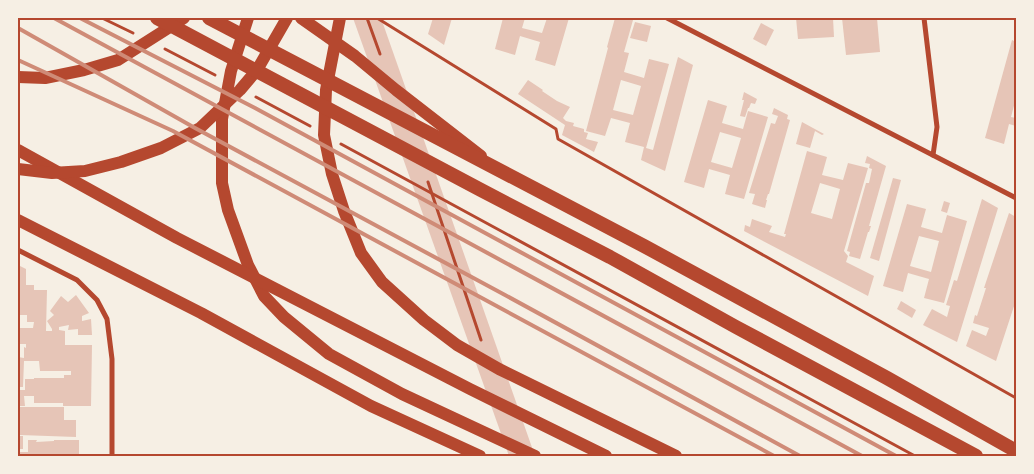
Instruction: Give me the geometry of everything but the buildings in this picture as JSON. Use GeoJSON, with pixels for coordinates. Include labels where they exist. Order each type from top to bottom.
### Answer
{"type":"FeatureCollection","features":[{"type":"Feature","properties":{"kind":"highway"},"geometry":{"type":"LineString","coordinates":[[158,18],[610,257],[976,456]]}},
{"type":"Feature","properties":{"kind":"highway"},"geometry":{"type":"LineString","coordinates":[[209,18],[644,246],[887,378],[1016,451]]}},
{"type":"Feature","properties":{"kind":"main road"},"geometry":{"type":"LineString","coordinates":[[18,77],[46,78],[118,60],[184,18]]}},
{"type":"Feature","properties":{"kind":"main road"},"geometry":{"type":"LineString","coordinates":[[248,18],[231,71],[222,119],[222,182],[228,210],[248,265],[264,296],[284,317],[329,354],[402,394],[535,456]]}},
{"type":"Feature","properties":{"kind":"main road"},"geometry":{"type":"LineString","coordinates":[[18,170],[52,173],[85,171],[122,162],[161,148],[200,128],[240,90],[256,70],[287,18]]}},
{"type":"Feature","properties":{"kind":"main road"},"geometry":{"type":"LineString","coordinates":[[301,18],[355,56],[501,172]]}},
{"type":"Feature","properties":{"kind":"main road"},"geometry":{"type":"LineString","coordinates":[[340,18],[326,90],[324,135],[332,174],[344,211],[362,253],[382,282],[424,320],[457,345],[499,369],[676,456]]}},
{"type":"Feature","properties":{"kind":"main road"},"geometry":{"type":"LineString","coordinates":[[18,150],[177,238],[470,389],[606,456]]}},
{"type":"Feature","properties":{"kind":"main road"},"geometry":{"type":"LineString","coordinates":[[18,220],[201,313],[372,406],[480,456]]}},
{"type":"Feature","properties":{"kind":"street"},"geometry":{"type":"LineString","coordinates":[[667,18],[1016,198]]}},
{"type":"Feature","properties":{"kind":"street"},"geometry":{"type":"LineString","coordinates":[[924,18],[937,127],[933,155]]}},
{"type":"Feature","properties":{"kind":"street"},"geometry":{"type":"LineString","coordinates":[[18,250],[77,280],[97,300],[107,319],[112,359],[112,456]]}},
{"type":"Feature","properties":{"kind":"path"},"geometry":{"type":"LineString","coordinates":[[102,18],[137,35]]}},
{"type":"Feature","properties":{"kind":"path"},"geometry":{"type":"LineString","coordinates":[[377,18],[556,129],[558,139],[1016,398]]}},
{"type":"Feature","properties":{"kind":"path"},"geometry":{"type":"LineString","coordinates":[[163,48],[215,75]]}},
{"type":"Feature","properties":{"kind":"path"},"geometry":{"type":"LineString","coordinates":[[250,94],[311,127]]}},
{"type":"Feature","properties":{"kind":"path"},"geometry":{"type":"LineString","coordinates":[[337,142],[915,456]]}},
{"type":"Feature","properties":{"kind":"path"},"geometry":{"type":"LineString","coordinates":[[426,175],[482,344]]}},
{"type":"Feature","properties":{"kind":"railway"},"geometry":{"type":"LineString","coordinates":[[54,18],[862,456]]}},
{"type":"Feature","properties":{"kind":"railway"},"geometry":{"type":"LineString","coordinates":[[80,18],[255,108],[896,456]]}},
{"type":"Feature","properties":{"kind":"railway"},"geometry":{"type":"LineString","coordinates":[[18,28],[195,128],[800,456]]}},
{"type":"Feature","properties":{"kind":"railway"},"geometry":{"type":"LineString","coordinates":[[18,60],[173,131],[774,456]]}}]}
